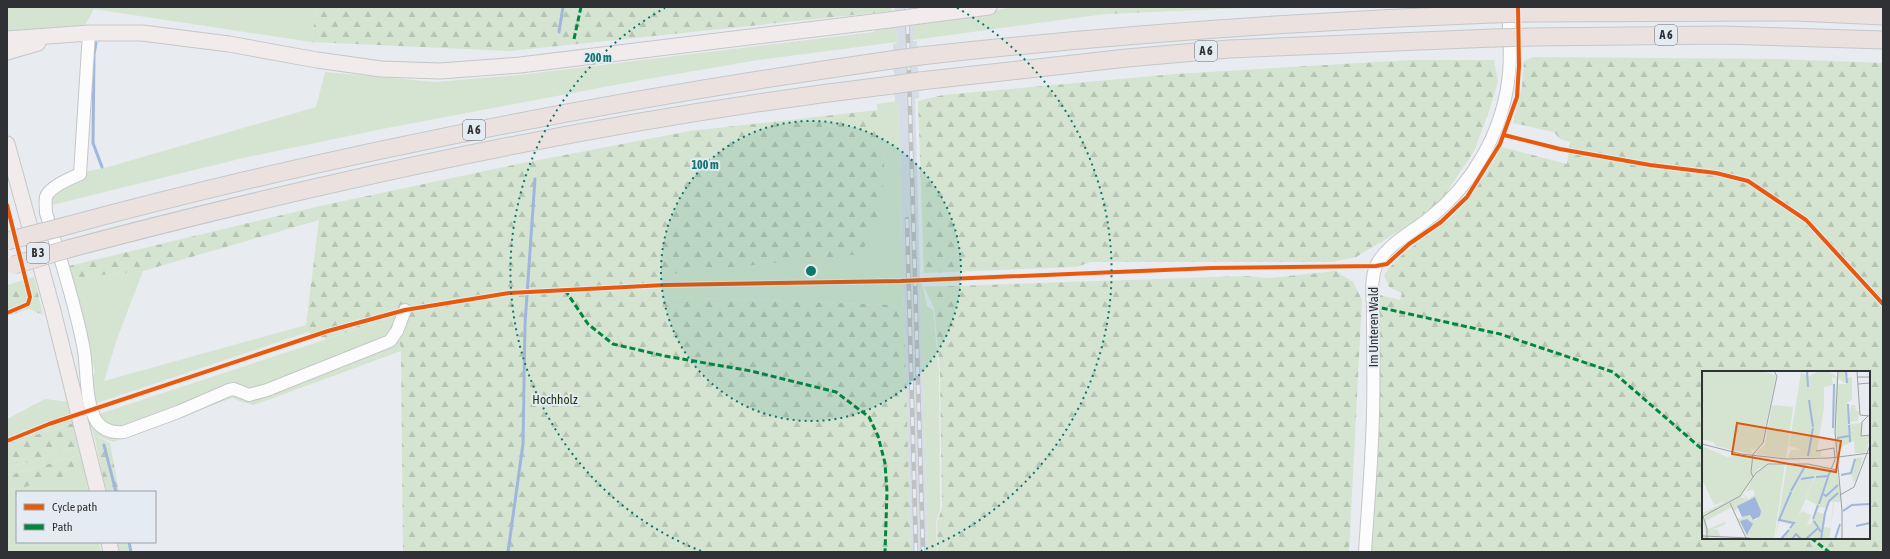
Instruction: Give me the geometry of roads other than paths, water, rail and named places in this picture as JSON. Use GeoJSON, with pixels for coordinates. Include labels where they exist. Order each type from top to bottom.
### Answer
{"type":"FeatureCollection","features":[{"type":"Feature","properties":{"kind":"highway"},"geometry":{"type":"LineString","coordinates":[[1796,12],[1819,7]]}},
{"type":"Feature","properties":{"kind":"highway","name":"A 6"},"geometry":{"type":"LineString","coordinates":[[7,241],[133,208],[394,146],[761,78],[920,56],[1111,36],[1227,27],[1392,18],[1530,13],[1796,12],[1883,16]]}},
{"type":"Feature","properties":{"kind":"highway","name":"A 6"},"geometry":{"type":"LineString","coordinates":[[10,266],[68,249],[210,212],[456,155],[761,102],[892,84],[1127,58],[1229,49],[1531,37],[1722,35],[1883,40]]}},
{"type":"Feature","properties":{"kind":"main road"},"geometry":{"type":"LineString","coordinates":[[7,39],[89,33],[142,32],[229,44],[317,60],[381,69],[440,71],[520,65],[989,7]]}},
{"type":"Feature","properties":{"kind":"main road"},"geometry":{"type":"LineString","coordinates":[[7,52],[66,35]]}},
{"type":"Feature","properties":{"kind":"main road"},"geometry":{"type":"LineString","coordinates":[[7,65],[22,48]]}},
{"type":"Feature","properties":{"kind":"main road","name":"B 3"},"geometry":{"type":"LineString","coordinates":[[7,144],[53,311],[98,491]]}},
{"type":"Feature","properties":{"kind":"street","name":"Im Unteren Wald"},"geometry":{"type":"LineString","coordinates":[[1365,552],[1373,414],[1372,288],[1376,266],[1382,256],[1394,244],[1420,227],[1440,210],[1459,191],[1479,163],[1494,132],[1504,101],[1508,82],[1508,7]]}},
{"type":"Feature","properties":{"kind":"street"},"geometry":{"type":"LineString","coordinates":[[89,33],[80,174],[64,181],[49,191],[46,196],[46,213],[66,275],[83,344],[90,405],[98,423],[105,429],[116,432],[133,430],[229,390],[234,389],[249,395],[268,390],[390,341],[397,331],[405,310]]}},
{"type":"Feature","properties":{"kind":"waterway"},"geometry":{"type":"LineString","coordinates":[[559,32],[563,7]]}},
{"type":"Feature","properties":{"kind":"waterway"},"geometry":{"type":"LineString","coordinates":[[96,43],[94,54],[93,143],[102,167]]}},
{"type":"Feature","properties":{"kind":"waterway"},"geometry":{"type":"LineString","coordinates":[[508,552],[523,444],[525,324],[535,179]]}},
{"type":"Feature","properties":{"kind":"waterway"},"geometry":{"type":"LineString","coordinates":[[104,445],[116,491]]}},
{"type":"Feature","properties":{"kind":"waterway"},"geometry":{"type":"LineString","coordinates":[[129,543],[131,552]]}},
{"type":"Feature","properties":{"kind":"railway"},"geometry":{"type":"LineString","coordinates":[[907,7],[923,552]]}},
{"type":"Feature","properties":{"kind":"railway"},"geometry":{"type":"LineString","coordinates":[[907,219],[916,552]]}},
{"type":"Feature","properties":{"kind":"park label","name":"Hochholz"},"geometry":{"type":"Point","coordinates":[555,399]}}]}
